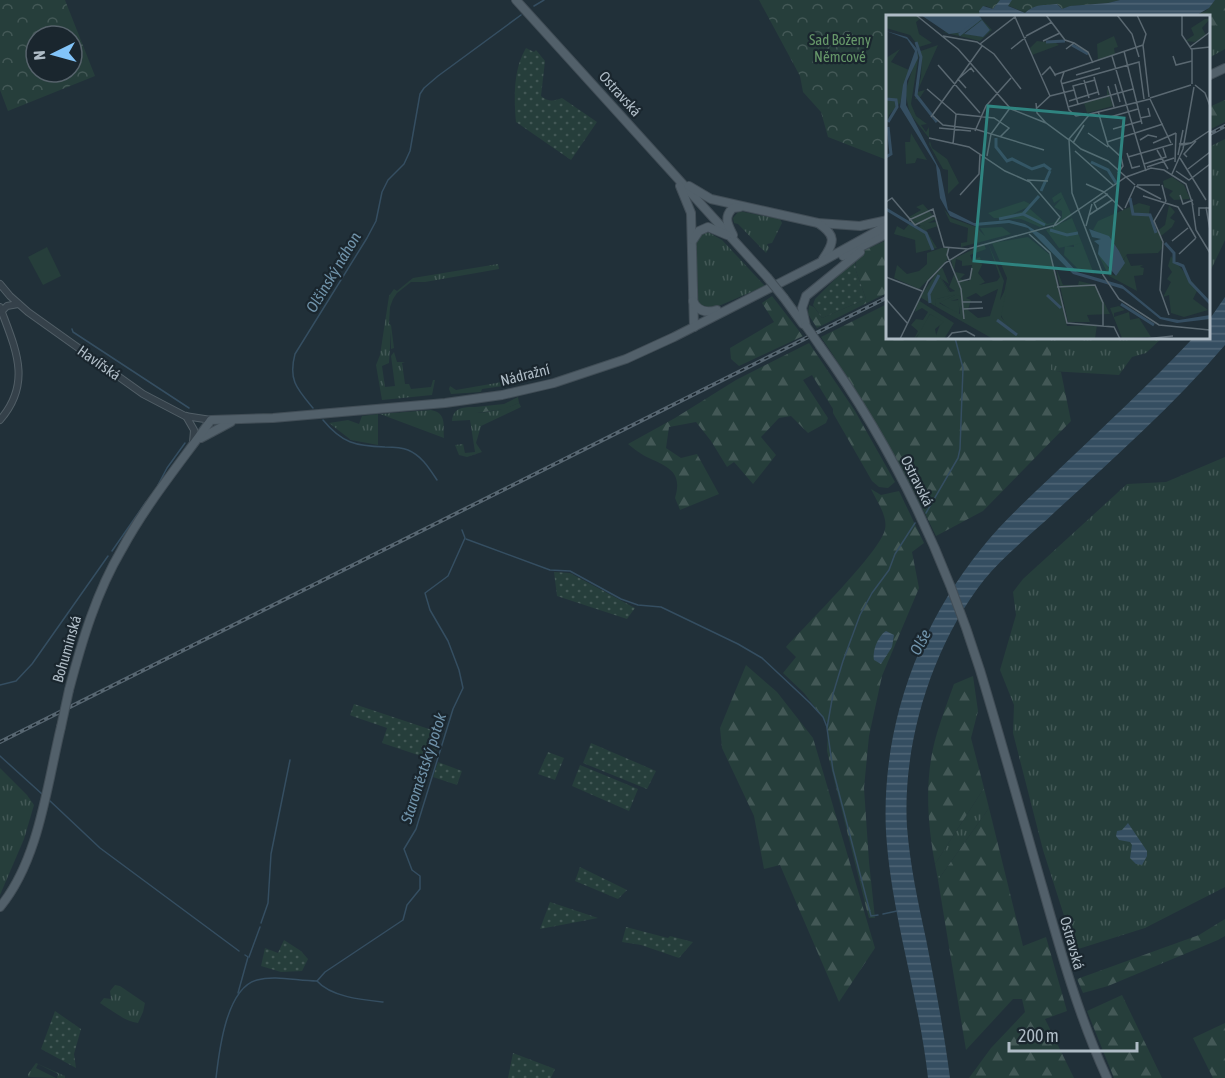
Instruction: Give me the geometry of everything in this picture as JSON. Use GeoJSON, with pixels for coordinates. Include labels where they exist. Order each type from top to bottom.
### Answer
{"type":"FeatureCollection","features":[{"type":"Feature","properties":{"kind":"main road","name":"Ostravská"},"geometry":{"type":"LineString","coordinates":[[516,0],[767,277],[820,346],[857,401],[887,452],[914,502],[941,562],[971,642],[1065,969],[1107,1078]]}},
{"type":"Feature","properties":{"kind":"main road"},"geometry":{"type":"LineString","coordinates":[[1210,76],[1225,68]]}},
{"type":"Feature","properties":{"kind":"main road"},"geometry":{"type":"LineString","coordinates":[[676,176],[708,198],[743,207],[832,224],[860,226],[886,220]]}},
{"type":"Feature","properties":{"kind":"main road"},"geometry":{"type":"LineString","coordinates":[[676,176],[691,210],[694,327],[884,235]]}},
{"type":"Feature","properties":{"kind":"main road"},"geometry":{"type":"LineString","coordinates":[[739,246],[727,223],[727,218],[733,208],[743,207]]}},
{"type":"Feature","properties":{"kind":"main road"},"geometry":{"type":"LineString","coordinates":[[818,222],[828,231],[832,239],[831,247],[823,263]]}},
{"type":"Feature","properties":{"kind":"main road"},"geometry":{"type":"LineString","coordinates":[[832,224],[836,237],[833,255]]}},
{"type":"Feature","properties":{"kind":"main road"},"geometry":{"type":"LineString","coordinates":[[823,263],[833,255],[886,226]]}},
{"type":"Feature","properties":{"kind":"main road"},"geometry":{"type":"LineString","coordinates":[[692,244],[699,231],[708,228],[731,237]]}},
{"type":"Feature","properties":{"kind":"main road"},"geometry":{"type":"LineString","coordinates":[[806,326],[802,308],[806,296],[835,271],[884,235]]}},
{"type":"Feature","properties":{"kind":"main road","name":"Nádražní"},"geometry":{"type":"LineString","coordinates":[[211,420],[445,403],[502,395],[554,383],[604,367],[674,336],[823,263]]}},
{"type":"Feature","properties":{"kind":"main road"},"geometry":{"type":"LineString","coordinates":[[692,300],[705,312],[713,312],[735,305]]}},
{"type":"Feature","properties":{"kind":"main road"},"geometry":{"type":"LineString","coordinates":[[674,336],[689,318],[692,300]]}},
{"type":"Feature","properties":{"kind":"main road","name":"Bohumínská"},"geometry":{"type":"LineString","coordinates":[[0,907],[16,884],[30,852],[69,690],[88,623],[110,570],[128,539],[211,420]]}},
{"type":"Feature","properties":{"kind":"main road"},"geometry":{"type":"LineString","coordinates":[[194,444],[211,431],[234,420]]}},
{"type":"Feature","properties":{"kind":"street","name":"Havířská"},"geometry":{"type":"LineString","coordinates":[[0,284],[18,304],[143,394],[186,416],[211,420]]}},
{"type":"Feature","properties":{"kind":"street"},"geometry":{"type":"LineString","coordinates":[[0,420],[17,392],[20,376],[17,356],[1,309],[18,304]]}},
{"type":"Feature","properties":{"kind":"street"},"geometry":{"type":"LineString","coordinates":[[186,416],[194,430],[194,444]]}},
{"type":"Feature","properties":{"kind":"green space"},"geometry":{"type":"Polygon","coordinates":[[[0,0],[65,0],[74,24],[24,24],[24,84],[75,84],[8,111],[0,90],[0,0]]]}},
{"type":"Feature","properties":{"kind":"green space","name":"Sad Boženy Němcové"},"geometry":{"type":"Polygon","coordinates":[[[759,0],[1120,0],[1062,9],[1057,4],[1032,8],[1025,13],[1005,5],[993,9],[986,6],[981,9],[980,15],[886,15],[886,160],[828,137],[821,112],[803,92],[800,76],[759,0]]]}},
{"type":"Feature","properties":{"kind":"green space"},"geometry":{"type":"Polygon","coordinates":[[[1215,0],[1225,0],[1225,22],[1210,28],[1210,15],[1197,15],[1207,10],[1215,0]]]}},
{"type":"Feature","properties":{"kind":"green space"},"geometry":{"type":"Polygon","coordinates":[[[1225,22],[1225,49],[1210,57],[1210,28],[1225,22]]]}},
{"type":"Feature","properties":{"kind":"green space"},"geometry":{"type":"Polygon","coordinates":[[[84,48],[95,76],[84,80],[84,48]]]}},
{"type":"Feature","properties":{"kind":"green space"},"geometry":{"type":"Polygon","coordinates":[[[526,48],[534,52],[536,50],[545,61],[541,96],[551,100],[562,98],[597,122],[571,160],[516,122],[517,74],[526,48]]]}},
{"type":"Feature","properties":{"kind":"green space"},"geometry":{"type":"Polygon","coordinates":[[[1225,100],[1225,122],[1210,130],[1210,107],[1225,100]]]}},
{"type":"Feature","properties":{"kind":"green space"},"geometry":{"type":"Polygon","coordinates":[[[1225,139],[1225,240],[1210,272],[1210,146],[1225,139]]]}},
{"type":"Feature","properties":{"kind":"green space"},"geometry":{"type":"Polygon","coordinates":[[[739,211],[780,219],[782,223],[772,243],[767,244],[769,248],[766,253],[738,224],[734,223],[733,218],[739,211]]]}},
{"type":"Feature","properties":{"kind":"green space"},"geometry":{"type":"Polygon","coordinates":[[[708,232],[722,240],[765,286],[714,308],[710,309],[698,304],[696,242],[702,234],[708,232]]]}},
{"type":"Feature","properties":{"kind":"green space"},"geometry":{"type":"Polygon","coordinates":[[[886,240],[886,294],[817,328],[808,314],[809,305],[814,307],[822,318],[866,299],[856,271],[856,258],[864,250],[886,240]]]}},
{"type":"Feature","properties":{"kind":"green space"},"geometry":{"type":"Polygon","coordinates":[[[47,247],[61,276],[43,285],[28,257],[47,247]]]}},
{"type":"Feature","properties":{"kind":"green space"},"geometry":{"type":"Polygon","coordinates":[[[855,259],[856,271],[866,299],[822,318],[813,305],[815,299],[855,259]]]}},
{"type":"Feature","properties":{"kind":"green space"},"geometry":{"type":"Polygon","coordinates":[[[498,264],[499,269],[425,282],[411,282],[397,293],[390,307],[389,324],[391,325],[394,348],[391,349],[391,331],[389,363],[382,366],[385,387],[395,386],[391,356],[394,352],[397,362],[405,362],[402,363],[405,384],[409,384],[411,389],[431,387],[435,380],[432,395],[382,400],[376,365],[380,355],[389,296],[394,289],[397,291],[413,278],[498,264]]]}},
{"type":"Feature","properties":{"kind":"green space"},"geometry":{"type":"Polygon","coordinates":[[[772,296],[803,336],[739,366],[731,359],[730,348],[774,322],[762,303],[772,296]]]}},
{"type":"Feature","properties":{"kind":"green space"},"geometry":{"type":"Polygon","coordinates":[[[886,304],[886,339],[1051,339],[1051,370],[1061,372],[1071,421],[983,511],[936,536],[882,435],[821,337],[886,304]]]}},
{"type":"Feature","properties":{"kind":"green space"},"geometry":{"type":"Polygon","coordinates":[[[1051,339],[1161,339],[1146,353],[1132,357],[1119,375],[1050,371],[1051,339]]]}},
{"type":"Feature","properties":{"kind":"green space"},"geometry":{"type":"Polygon","coordinates":[[[809,343],[855,411],[895,482],[888,488],[879,487],[872,481],[812,375],[803,380],[828,418],[826,423],[808,433],[791,416],[779,418],[761,437],[776,455],[753,484],[734,462],[727,467],[696,422],[669,427],[666,448],[681,458],[697,454],[719,494],[680,510],[675,498],[677,481],[674,475],[665,466],[628,444],[736,380],[809,343]]]}},
{"type":"Feature","properties":{"kind":"green space"},"geometry":{"type":"Polygon","coordinates":[[[502,382],[503,386],[482,389],[481,392],[451,394],[449,389],[450,386],[456,390],[502,382]]]}},
{"type":"Feature","properties":{"kind":"green space"},"geometry":{"type":"Polygon","coordinates":[[[518,397],[519,403],[504,409],[477,413],[475,411],[475,407],[504,404],[518,397]]]}},
{"type":"Feature","properties":{"kind":"green space"},"geometry":{"type":"Polygon","coordinates":[[[519,403],[521,407],[481,426],[476,443],[482,452],[467,457],[459,455],[455,445],[463,444],[465,453],[475,452],[470,420],[452,421],[457,410],[475,407],[477,413],[483,413],[519,403]]]}},
{"type":"Feature","properties":{"kind":"green space"},"geometry":{"type":"Polygon","coordinates":[[[431,410],[442,417],[444,438],[380,414],[431,410]]]}},
{"type":"Feature","properties":{"kind":"green space"},"geometry":{"type":"Polygon","coordinates":[[[378,414],[378,445],[351,440],[329,423],[348,420],[359,424],[362,416],[378,414]]]}},
{"type":"Feature","properties":{"kind":"green space"},"geometry":{"type":"Polygon","coordinates":[[[1225,457],[1225,887],[1145,928],[1075,950],[1043,850],[1013,733],[1014,705],[1000,670],[1016,615],[1013,592],[1023,579],[1127,484],[1166,482],[1225,457]]]}},
{"type":"Feature","properties":{"kind":"green space"},"geometry":{"type":"Polygon","coordinates":[[[871,489],[881,495],[899,491],[924,543],[912,552],[919,588],[882,676],[869,736],[864,788],[875,918],[869,918],[827,751],[828,724],[804,693],[783,673],[796,657],[786,647],[857,570],[881,539],[885,529],[885,519],[871,489]]]}},
{"type":"Feature","properties":{"kind":"green space"},"geometry":{"type":"Polygon","coordinates":[[[554,572],[570,573],[635,608],[627,619],[557,596],[554,572]]]}},
{"type":"Feature","properties":{"kind":"green space"},"geometry":{"type":"Polygon","coordinates":[[[746,665],[777,692],[813,738],[875,948],[839,1002],[780,865],[764,869],[754,816],[722,748],[720,728],[746,665]]]}},
{"type":"Feature","properties":{"kind":"green space"},"geometry":{"type":"Polygon","coordinates":[[[973,676],[978,711],[971,738],[984,788],[935,864],[928,798],[933,749],[954,684],[973,676]]]}},
{"type":"Feature","properties":{"kind":"green space"},"geometry":{"type":"Polygon","coordinates":[[[354,704],[438,732],[434,746],[437,748],[433,760],[382,743],[387,728],[350,715],[354,704]]]}},
{"type":"Feature","properties":{"kind":"green space"},"geometry":{"type":"Polygon","coordinates":[[[591,743],[656,771],[647,789],[583,763],[591,743]]]}},
{"type":"Feature","properties":{"kind":"green space"},"geometry":{"type":"Polygon","coordinates":[[[548,752],[564,758],[555,780],[538,774],[548,752]]]}},
{"type":"Feature","properties":{"kind":"green space"},"geometry":{"type":"Polygon","coordinates":[[[438,762],[462,771],[457,785],[433,777],[438,762]]]}},
{"type":"Feature","properties":{"kind":"green space"},"geometry":{"type":"Polygon","coordinates":[[[580,765],[638,789],[629,811],[572,786],[580,765]]]}},
{"type":"Feature","properties":{"kind":"green space"},"geometry":{"type":"Polygon","coordinates":[[[0,768],[34,805],[24,839],[0,895],[0,768]]]}},
{"type":"Feature","properties":{"kind":"green space"},"geometry":{"type":"Polygon","coordinates":[[[984,788],[989,808],[938,880],[935,864],[984,788]]]}},
{"type":"Feature","properties":{"kind":"green space"},"geometry":{"type":"Polygon","coordinates":[[[989,808],[1023,946],[1046,937],[1067,1011],[1045,1019],[1074,1078],[969,1078],[991,1048],[1025,1012],[1022,999],[1013,999],[966,1050],[938,880],[989,808]]]}},
{"type":"Feature","properties":{"kind":"green space"},"geometry":{"type":"Polygon","coordinates":[[[580,867],[627,890],[618,899],[575,881],[580,867]]]}},
{"type":"Feature","properties":{"kind":"green space"},"geometry":{"type":"Polygon","coordinates":[[[550,902],[598,918],[540,929],[550,902]]]}},
{"type":"Feature","properties":{"kind":"green space"},"geometry":{"type":"Polygon","coordinates":[[[1225,919],[1225,936],[1218,940],[1108,986],[1083,993],[1077,979],[1199,935],[1225,919]]]}},
{"type":"Feature","properties":{"kind":"green space"},"geometry":{"type":"Polygon","coordinates":[[[626,927],[693,942],[679,958],[641,945],[622,942],[626,927]]]}},
{"type":"Feature","properties":{"kind":"green space"},"geometry":{"type":"Polygon","coordinates":[[[284,940],[301,951],[308,959],[302,971],[281,972],[261,966],[265,948],[278,953],[284,940]]]}},
{"type":"Feature","properties":{"kind":"green space"},"geometry":{"type":"Polygon","coordinates":[[[115,985],[145,1003],[138,1023],[123,1018],[100,1003],[104,998],[111,999],[110,991],[115,985]]]}},
{"type":"Feature","properties":{"kind":"green space"},"geometry":{"type":"Polygon","coordinates":[[[1122,995],[1162,1078],[1114,1078],[1087,1011],[1122,995]]]}},
{"type":"Feature","properties":{"kind":"green space"},"geometry":{"type":"Polygon","coordinates":[[[55,1011],[81,1029],[74,1054],[76,1068],[41,1049],[55,1011]]]}},
{"type":"Feature","properties":{"kind":"green space"},"geometry":{"type":"Polygon","coordinates":[[[1225,1023],[1225,1078],[1213,1078],[1193,1038],[1225,1023]]]}},
{"type":"Feature","properties":{"kind":"green space"},"geometry":{"type":"Polygon","coordinates":[[[513,1053],[555,1069],[551,1078],[508,1078],[513,1053]]]}},
{"type":"Feature","properties":{"kind":"green space"},"geometry":{"type":"Polygon","coordinates":[[[36,1063],[65,1076],[65,1078],[57,1078],[58,1074],[38,1064],[36,1068],[56,1078],[28,1077],[36,1063]]]}},
{"type":"Feature","properties":{"kind":"water"},"geometry":{"type":"Polygon","coordinates":[[[1000,0],[1012,0],[1008,6],[1025,13],[1036,6],[1057,4],[1062,9],[1120,0],[1215,0],[1209,8],[1197,15],[980,15],[979,11],[983,6],[993,9],[1000,0]]]}},
{"type":"Feature","properties":{"kind":"water"},"geometry":{"type":"Polygon","coordinates":[[[1225,297],[1225,345],[1143,431],[992,571],[966,606],[935,665],[915,730],[907,795],[907,827],[912,869],[950,1078],[928,1078],[924,1047],[893,894],[886,832],[886,794],[897,718],[921,646],[958,580],[989,539],[1192,339],[1210,339],[1210,319],[1225,297]]]}},
{"type":"Feature","properties":{"kind":"water"},"geometry":{"type":"Polygon","coordinates":[[[886,631],[894,635],[892,647],[881,664],[874,660],[874,652],[878,640],[886,631]]]}},
{"type":"Feature","properties":{"kind":"water"},"geometry":{"type":"Polygon","coordinates":[[[1128,823],[1147,851],[1142,865],[1136,864],[1130,858],[1132,845],[1130,842],[1119,840],[1116,836],[1117,831],[1122,830],[1128,823]]]}},
{"type":"Feature","properties":{"kind":"waterway","name":"Olšinský náhon"},"geometry":{"type":"LineString","coordinates":[[534,6],[544,0]]}},
{"type":"Feature","properties":{"kind":"waterway","name":"Olšinský náhon"},"geometry":{"type":"LineString","coordinates":[[313,408],[295,384],[293,378],[295,354],[367,238],[376,221],[382,192],[388,180],[404,164],[410,151],[420,94],[438,76],[521,15]]}},
{"type":"Feature","properties":{"kind":"waterway"},"geometry":{"type":"LineString","coordinates":[[72,329],[73,332],[189,408]]}},
{"type":"Feature","properties":{"kind":"waterway"},"geometry":{"type":"LineString","coordinates":[[926,513],[958,458],[960,449],[963,368],[955,339]]}},
{"type":"Feature","properties":{"kind":"waterway","name":"Olšinský náhon"},"geometry":{"type":"LineString","coordinates":[[323,420],[336,434],[350,442],[365,446],[405,449],[413,453],[425,463],[437,480]]}},
{"type":"Feature","properties":{"kind":"waterway"},"geometry":{"type":"LineString","coordinates":[[158,485],[185,443]]}},
{"type":"Feature","properties":{"kind":"waterway"},"geometry":{"type":"LineString","coordinates":[[112,551],[146,502]]}},
{"type":"Feature","properties":{"kind":"waterway"},"geometry":{"type":"LineString","coordinates":[[878,915],[871,916],[833,770],[827,728],[833,694],[860,615],[872,593],[889,570],[895,554],[915,523]]}},
{"type":"Feature","properties":{"kind":"waterway","name":"Staroměstský potok"},"geometry":{"type":"LineString","coordinates":[[216,1078],[226,1022],[238,995],[246,985],[257,980],[271,978],[317,981],[325,972],[403,920],[407,905],[420,889],[420,876],[412,870],[404,849],[416,829],[453,709],[463,688],[448,641],[430,610],[425,593],[448,576],[465,538],[462,530]]}},
{"type":"Feature","properties":{"kind":"waterway","name":"Staroměstský potok"},"geometry":{"type":"LineString","coordinates":[[466,539],[550,570],[570,571],[621,599],[638,605],[661,607],[738,644],[762,658],[810,703],[823,717],[827,727]]}},
{"type":"Feature","properties":{"kind":"waterway"},"geometry":{"type":"LineString","coordinates":[[0,685],[16,681],[32,664],[108,556]]}},
{"type":"Feature","properties":{"kind":"waterway"},"geometry":{"type":"LineString","coordinates":[[0,756],[42,794]]}},
{"type":"Feature","properties":{"kind":"waterway"},"geometry":{"type":"LineString","coordinates":[[261,923],[268,903],[271,854],[290,760]]}},
{"type":"Feature","properties":{"kind":"waterway"},"geometry":{"type":"LineString","coordinates":[[49,800],[100,848],[239,951]]}},
{"type":"Feature","properties":{"kind":"waterway"},"geometry":{"type":"LineString","coordinates":[[883,914],[897,911]]}},
{"type":"Feature","properties":{"kind":"waterway"},"geometry":{"type":"LineString","coordinates":[[249,957],[260,927]]}},
{"type":"Feature","properties":{"kind":"waterway"},"geometry":{"type":"LineString","coordinates":[[238,993],[248,957],[245,955]]}},
{"type":"Feature","properties":{"kind":"waterway"},"geometry":{"type":"LineString","coordinates":[[317,981],[330,991],[339,994],[383,1002]]}},
{"type":"Feature","properties":{"kind":"railway"},"geometry":{"type":"LineString","coordinates":[[1210,134],[1225,126]]}},
{"type":"Feature","properties":{"kind":"railway"},"geometry":{"type":"LineString","coordinates":[[0,742],[886,298]]}},
{"type":"Feature","properties":{"kind":"water label","name":"Olše"},"geometry":{"type":"Point","coordinates":[920,642]}}]}
